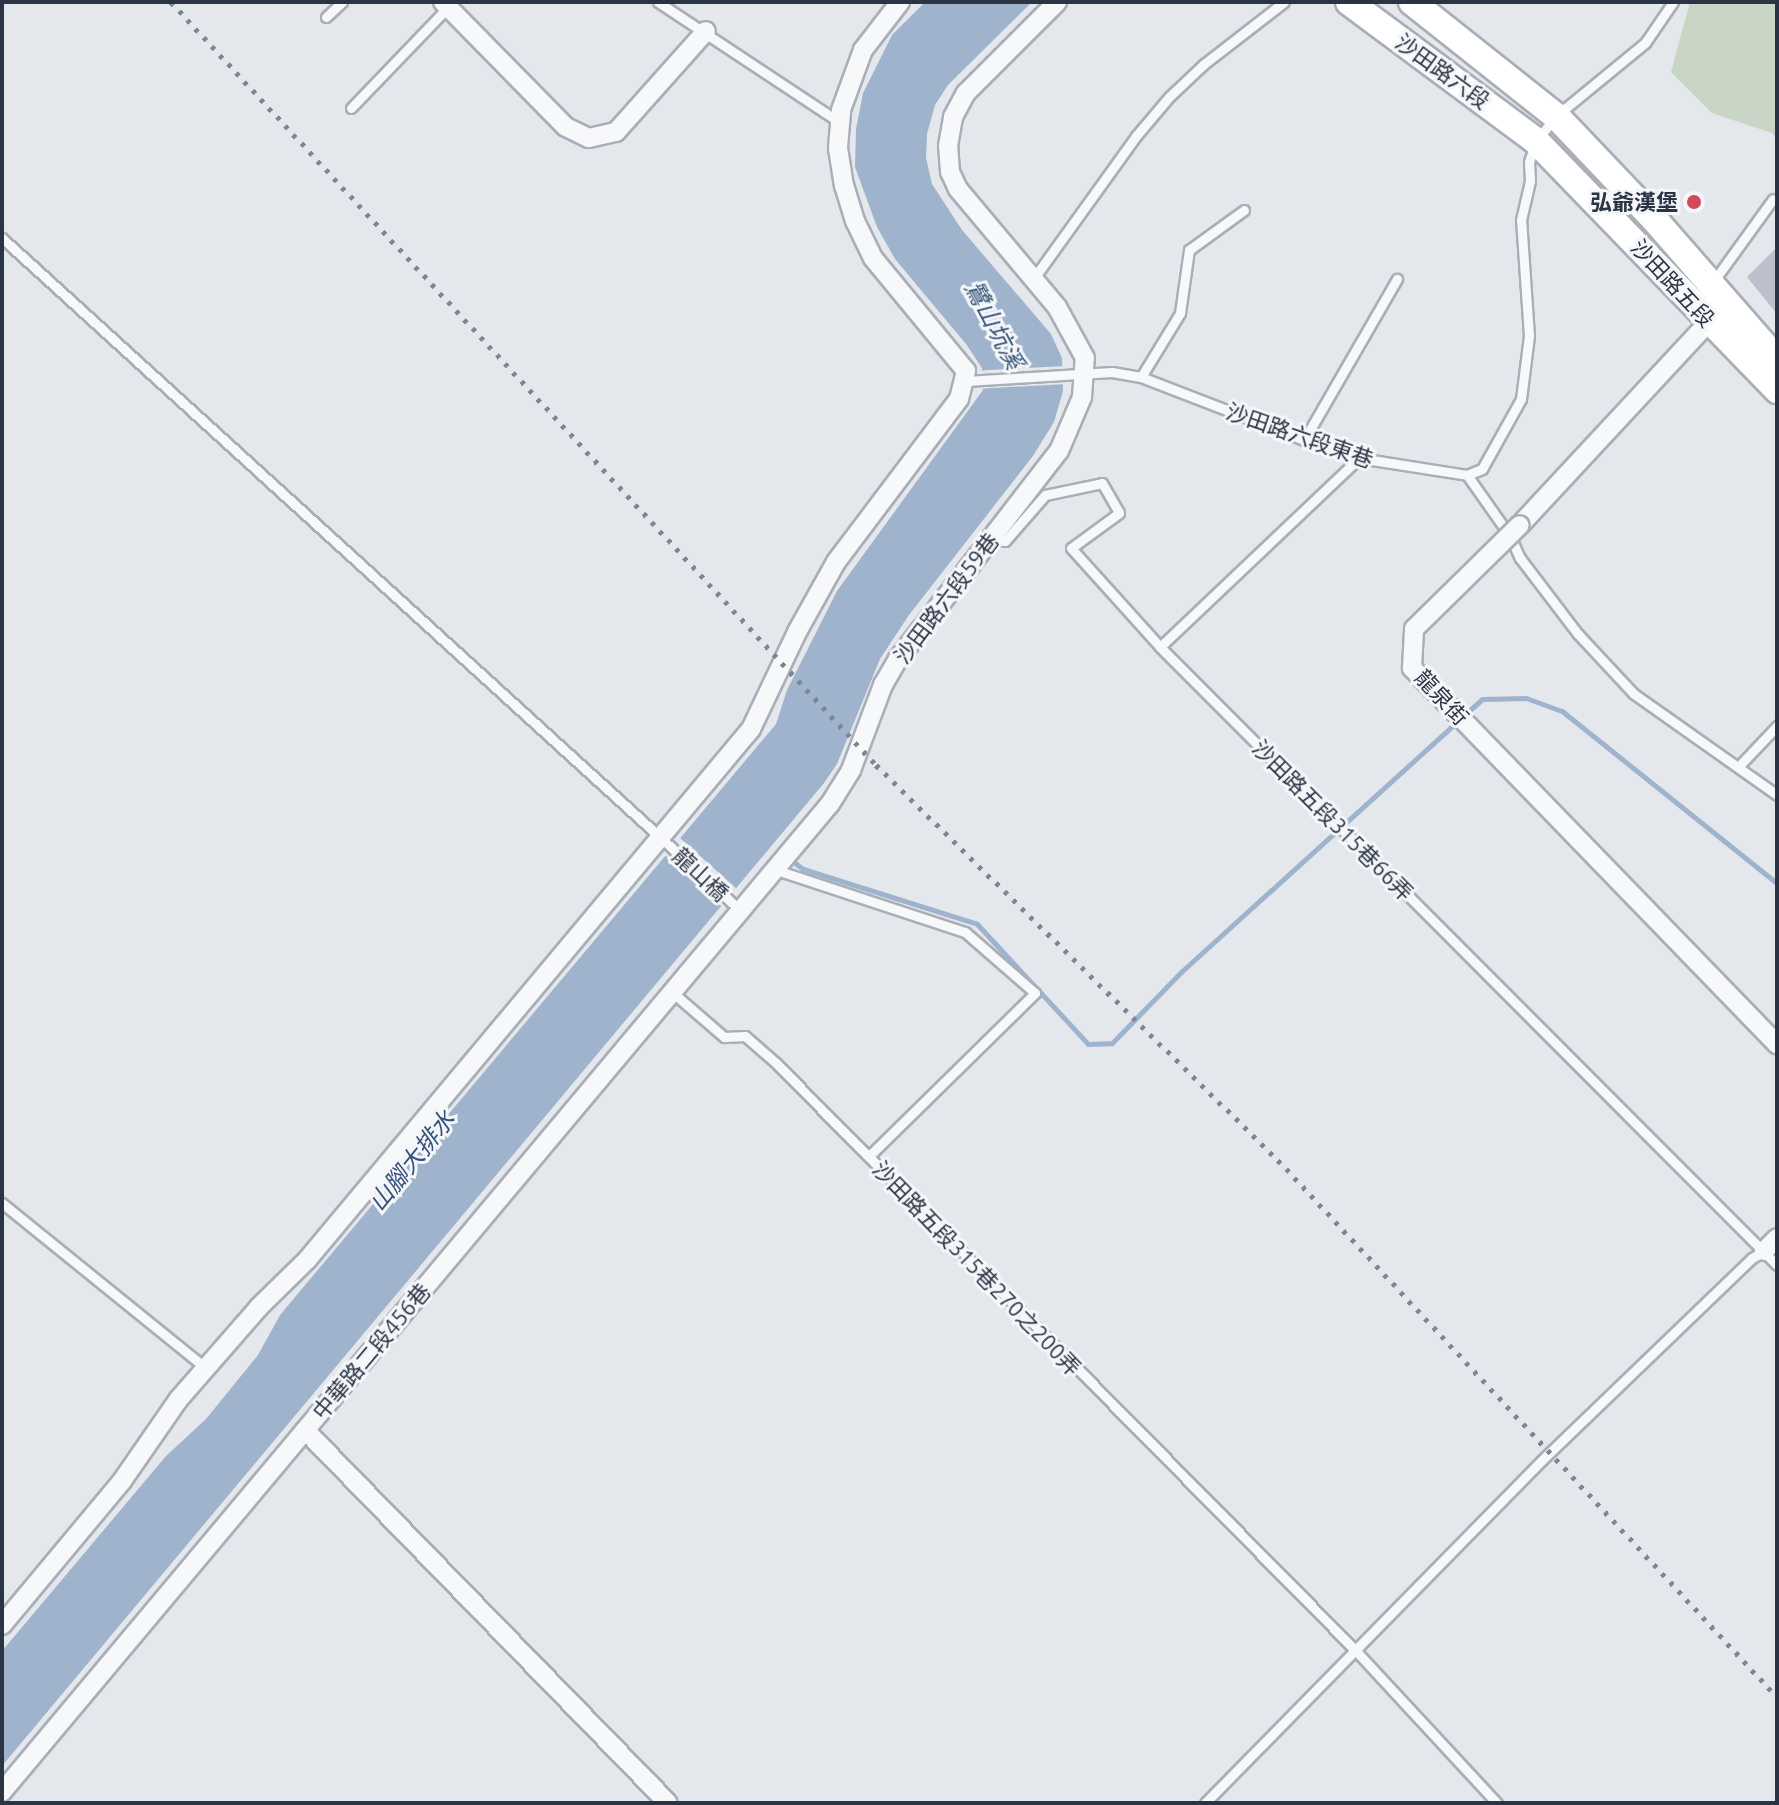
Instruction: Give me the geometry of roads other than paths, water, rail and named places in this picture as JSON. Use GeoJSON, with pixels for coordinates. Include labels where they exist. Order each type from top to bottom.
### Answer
{"type":"FeatureCollection","features":[{"type":"Feature","properties":{"kind":"street"},"geometry":{"type":"LineString","coordinates":[[2,1625],[122,1481],[178,1400],[259,1307],[307,1260],[759,718],[797,632],[866,519],[954,406],[966,381],[966,371],[873,258],[857,226],[844,186],[839,122],[849,82],[863,50],[900,2]]}},
{"type":"Feature","properties":{"kind":"street"},"geometry":{"type":"LineString","coordinates":[[1057,2],[966,93],[953,117],[949,133],[950,172],[958,189],[1034,278],[1068,326],[1085,358],[1085,376]]}},
{"type":"Feature","properties":{"kind":"street","name":"沙田路六段"},"geometry":{"type":"LineString","coordinates":[[1349,2],[1536,141]]}},
{"type":"Feature","properties":{"kind":"street","name":"沙田路六段"},"geometry":{"type":"LineString","coordinates":[[1412,2],[1556,116]]}},
{"type":"Feature","properties":{"kind":"street"},"geometry":{"type":"LineString","coordinates":[[448,4],[566,127],[589,138],[616,132],[706,31]]}},
{"type":"Feature","properties":{"kind":"street","name":"沙田路五段"},"geometry":{"type":"LineString","coordinates":[[1556,116],[1655,220],[1777,390]]}},
{"type":"Feature","properties":{"kind":"street","name":"沙田路五段"},"geometry":{"type":"LineString","coordinates":[[1536,141],[1777,360]]}},
{"type":"Feature","properties":{"kind":"street","name":"龍泉街"},"geometry":{"type":"LineString","coordinates":[[1716,304],[1520,525],[1414,629],[1412,668],[1777,1044]]}},
{"type":"Feature","properties":{"kind":"street","name":"沙田路六段59巷"},"geometry":{"type":"LineString","coordinates":[[740,910],[839,791],[851,770],[895,664],[988,539],[1059,451],[1082,397],[1085,376]]}},
{"type":"Feature","properties":{"kind":"street","name":"中華路二段456巷"},"geometry":{"type":"LineString","coordinates":[[2,1792],[740,910]]}},
{"type":"Feature","properties":{"kind":"street"},"geometry":{"type":"LineString","coordinates":[[305,1430],[668,1803]]}},
{"type":"Feature","properties":{"kind":"lane"},"geometry":{"type":"LineString","coordinates":[[326,17],[342,2]]}},
{"type":"Feature","properties":{"kind":"lane"},"geometry":{"type":"LineString","coordinates":[[658,2],[839,122]]}},
{"type":"Feature","properties":{"kind":"lane"},"geometry":{"type":"LineString","coordinates":[[668,10],[676,2]]}},
{"type":"Feature","properties":{"kind":"lane"},"geometry":{"type":"LineString","coordinates":[[1034,278],[1136,136],[1169,97],[1204,64],[1284,2]]}},
{"type":"Feature","properties":{"kind":"lane"},"geometry":{"type":"LineString","coordinates":[[1673,2],[1645,43],[1556,116],[1536,141],[1529,162],[1530,181],[1521,220],[1529,336],[1521,399],[1482,469],[1467,475],[1510,536],[1520,558],[1578,634],[1634,694],[1777,795]]}},
{"type":"Feature","properties":{"kind":"lane"},"geometry":{"type":"LineString","coordinates":[[351,108],[448,4]]}},
{"type":"Feature","properties":{"kind":"lane"},"geometry":{"type":"LineString","coordinates":[[1716,304],[1773,199]]}},
{"type":"Feature","properties":{"kind":"lane"},"geometry":{"type":"LineString","coordinates":[[1141,377],[1180,313],[1189,250],[1244,210]]}},
{"type":"Feature","properties":{"kind":"lane","name":"龍山橋"},"geometry":{"type":"LineString","coordinates":[[2,238],[740,910]]}},
{"type":"Feature","properties":{"kind":"lane"},"geometry":{"type":"LineString","coordinates":[[1304,440],[1397,279]]}},
{"type":"Feature","properties":{"kind":"lane","name":"沙田路六段東巷"},"geometry":{"type":"LineString","coordinates":[[966,381],[1112,372],[1141,377],[1359,458],[1467,475]]}},
{"type":"Feature","properties":{"kind":"lane"},"geometry":{"type":"LineString","coordinates":[[1160,647],[1359,458]]}},
{"type":"Feature","properties":{"kind":"lane","name":"沙田路五段315巷66弄"},"geometry":{"type":"LineString","coordinates":[[988,539],[1005,541],[1045,495],[1102,483],[1119,513],[1071,548],[1160,647],[1770,1244],[1777,1265]]}},
{"type":"Feature","properties":{"kind":"lane"},"geometry":{"type":"LineString","coordinates":[[1738,767],[1777,726]]}},
{"type":"Feature","properties":{"kind":"lane","name":"沙田路五段315巷270之200弄"},"geometry":{"type":"LineString","coordinates":[[773,869],[965,932],[1035,993],[869,1156],[1357,1652],[1497,1803]]}},
{"type":"Feature","properties":{"kind":"lane"},"geometry":{"type":"LineString","coordinates":[[672,992],[724,1037],[745,1036],[869,1156]]}},
{"type":"Feature","properties":{"kind":"lane"},"geometry":{"type":"LineString","coordinates":[[2,1203],[206,1368]]}},
{"type":"Feature","properties":{"kind":"lane"},"geometry":{"type":"LineString","coordinates":[[1205,1803],[1357,1652],[1542,1460],[1770,1244]]}},
{"type":"Feature","properties":{"kind":"water"},"geometry":{"type":"Polygon","coordinates":[[[925,2],[1032,2],[948,85],[935,105],[927,134],[926,158],[932,184],[962,230],[1051,334],[1062,358],[1063,391],[1054,422],[1033,456],[909,615],[880,659],[837,764],[824,783],[2,1766],[2,1651],[166,1456],[206,1419],[258,1355],[280,1315],[776,724],[787,690],[837,591],[983,390],[982,368],[966,344],[895,259],[877,227],[855,167],[856,129],[863,93],[892,35],[925,2]]]}},
{"type":"Feature","properties":{"kind":"waterway"},"geometry":{"type":"LineString","coordinates":[[791,860],[803,869],[977,924],[1088,1044],[1112,1043],[1181,972],[1482,699],[1526,698],[1562,711],[1777,883]]}},
{"type":"Feature","properties":{"kind":"railway"},"geometry":{"type":"LineString","coordinates":[[171,2],[876,765],[1278,1160],[1777,1697]]}},
{"type":"Feature","properties":{"kind":"place","name":"弘爺漢堡"},"geometry":{"type":"Point","coordinates":[1694,202]}},
{"type":"Feature","properties":{"kind":"water label","name":"鷺山坑溪"},"geometry":{"type":"Point","coordinates":[994,325]}},
{"type":"Feature","properties":{"kind":"water label","name":"山腳大排水"},"geometry":{"type":"Point","coordinates":[412,1161]}}]}
